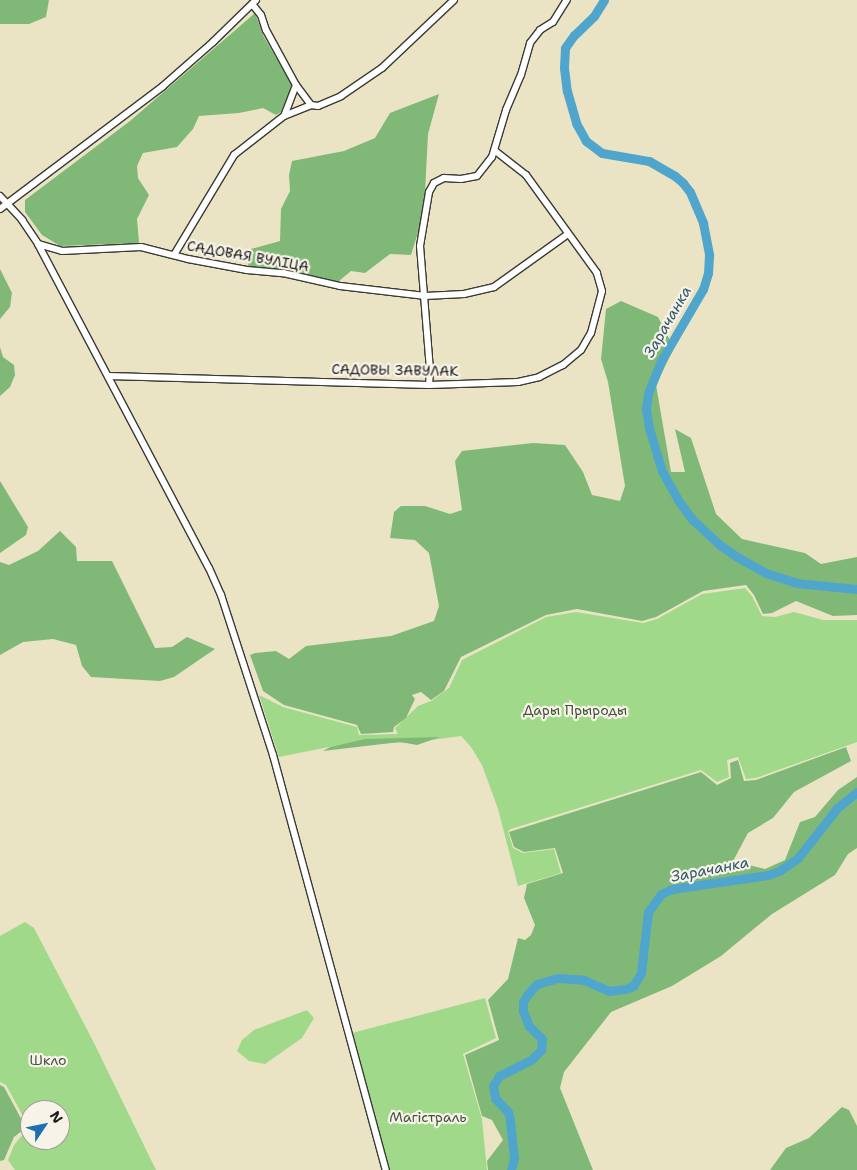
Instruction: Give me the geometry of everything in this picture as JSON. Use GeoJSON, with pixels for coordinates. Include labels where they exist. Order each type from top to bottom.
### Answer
{"type":"FeatureCollection","features":[{"type":"Feature","properties":{"kind":"street"},"geometry":{"type":"LineString","coordinates":[[174,255],[234,155],[284,116],[311,105],[326,104],[382,68],[454,0]]}},
{"type":"Feature","properties":{"kind":"street"},"geometry":{"type":"LineString","coordinates":[[429,385],[430,370],[420,246],[428,192],[434,182],[444,178],[461,179],[477,176],[495,152],[506,110],[515,93],[530,43],[540,30],[553,22],[567,0]]}},
{"type":"Feature","properties":{"kind":"street"},"geometry":{"type":"LineString","coordinates":[[0,209],[163,86],[213,42],[254,2],[261,14],[266,30],[296,85],[311,105]]}},
{"type":"Feature","properties":{"kind":"street"},"geometry":{"type":"LineString","coordinates":[[284,116],[296,85]]}},
{"type":"Feature","properties":{"kind":"street","name":"САДОВЫ ЗАВУЛАК"},"geometry":{"type":"LineString","coordinates":[[108,376],[429,385],[518,382],[540,377],[573,359],[591,333],[602,291],[597,273],[526,175],[495,152]]}},
{"type":"Feature","properties":{"kind":"street"},"geometry":{"type":"LineString","coordinates":[[0,196],[8,203],[38,244],[209,568],[220,595],[278,772],[386,1170]]}},
{"type":"Feature","properties":{"kind":"street","name":"САДОВАЯ ВУЛІЦА"},"geometry":{"type":"LineString","coordinates":[[38,244],[62,251],[141,248],[247,270],[303,277],[340,286],[425,296],[464,294],[494,287],[568,234]]}},
{"type":"Feature","properties":{"kind":"green space"},"geometry":{"type":"Polygon","coordinates":[[[0,0],[49,0],[46,17],[29,24],[0,24],[0,0]]]}},
{"type":"Feature","properties":{"kind":"green space"},"geometry":{"type":"Polygon","coordinates":[[[255,13],[264,37],[292,85],[281,112],[276,115],[263,108],[239,113],[199,116],[193,129],[177,147],[143,153],[137,166],[138,178],[149,195],[137,219],[139,243],[60,246],[42,235],[25,212],[25,200],[130,121],[255,13]]]}},
{"type":"Feature","properties":{"kind":"green space"},"geometry":{"type":"Polygon","coordinates":[[[439,94],[428,134],[424,213],[411,255],[390,254],[365,273],[351,271],[339,281],[332,283],[303,274],[248,266],[251,249],[280,241],[281,209],[290,191],[289,175],[292,161],[344,151],[375,138],[390,113],[439,94]]]}},
{"type":"Feature","properties":{"kind":"green space"},"geometry":{"type":"Polygon","coordinates":[[[0,269],[12,293],[10,307],[0,319],[0,269]]]}},
{"type":"Feature","properties":{"kind":"green space"},"geometry":{"type":"Polygon","coordinates":[[[621,301],[658,317],[674,348],[656,385],[671,472],[685,472],[675,429],[691,438],[716,514],[742,539],[805,553],[821,564],[857,557],[857,615],[833,616],[796,601],[772,613],[763,614],[754,595],[746,585],[703,591],[656,617],[642,621],[577,609],[546,615],[461,657],[444,691],[431,700],[421,692],[412,695],[415,699],[406,718],[394,727],[393,732],[361,734],[357,725],[284,705],[263,691],[250,655],[276,651],[289,659],[306,646],[391,636],[434,621],[439,606],[429,553],[415,540],[390,538],[394,512],[401,506],[425,506],[450,514],[462,510],[455,461],[462,451],[533,443],[565,445],[583,472],[592,495],[620,501],[625,486],[608,382],[601,359],[606,309],[621,301]]]}},
{"type":"Feature","properties":{"kind":"green space"},"geometry":{"type":"Polygon","coordinates":[[[0,347],[3,357],[14,365],[15,375],[10,387],[0,396],[0,347]]]}},
{"type":"Feature","properties":{"kind":"green space"},"geometry":{"type":"Polygon","coordinates":[[[0,481],[28,527],[26,535],[0,553],[0,481]]]}},
{"type":"Feature","properties":{"kind":"green space"},"geometry":{"type":"Polygon","coordinates":[[[60,531],[76,547],[77,561],[112,561],[155,648],[172,647],[187,637],[215,649],[174,677],[160,681],[91,677],[82,666],[76,645],[53,639],[23,642],[0,655],[0,562],[9,565],[38,551],[60,531]]]}},
{"type":"Feature","properties":{"kind":"green space","name":"Дары Прыроды"},"geometry":{"type":"Polygon","coordinates":[[[745,588],[752,596],[762,616],[775,617],[794,612],[823,620],[857,620],[857,742],[756,778],[746,779],[738,757],[727,760],[729,777],[717,782],[701,770],[511,829],[508,831],[513,848],[523,853],[554,849],[561,873],[518,886],[498,809],[482,765],[471,747],[461,736],[408,743],[359,741],[279,757],[259,695],[283,707],[357,727],[359,735],[398,734],[395,728],[418,706],[431,701],[449,688],[462,660],[546,617],[576,612],[643,623],[657,619],[702,594],[745,588]]]}},
{"type":"Feature","properties":{"kind":"green space"},"geometry":{"type":"Polygon","coordinates":[[[440,737],[417,745],[400,742],[323,751],[330,747],[365,739],[440,737]]]}},
{"type":"Feature","properties":{"kind":"green space"},"geometry":{"type":"Polygon","coordinates":[[[846,747],[851,761],[794,792],[773,818],[748,833],[733,861],[765,869],[785,860],[800,822],[815,817],[838,790],[857,777],[857,848],[848,854],[835,875],[772,914],[721,956],[672,986],[611,1012],[564,1072],[560,1088],[593,1170],[488,1170],[487,1161],[503,1140],[492,1120],[482,1116],[465,1055],[499,1040],[488,1000],[508,979],[518,938],[525,940],[531,935],[535,925],[524,898],[527,884],[563,873],[555,848],[524,852],[514,847],[509,832],[701,772],[717,785],[731,778],[730,763],[738,760],[744,781],[756,780],[846,747]]]}},
{"type":"Feature","properties":{"kind":"green space","name":"Шкло"},"geometry":{"type":"Polygon","coordinates":[[[25,922],[34,928],[93,1041],[156,1170],[15,1170],[8,1160],[14,1145],[20,1138],[20,1150],[70,1150],[70,1100],[20,1100],[20,1110],[6,1085],[0,1082],[0,936],[25,922]]]}},
{"type":"Feature","properties":{"kind":"green space","name":"Магістраль"},"geometry":{"type":"Polygon","coordinates":[[[485,998],[496,1038],[463,1054],[482,1119],[487,1170],[389,1170],[352,1033],[485,998]]]}},
{"type":"Feature","properties":{"kind":"green space"},"geometry":{"type":"Polygon","coordinates":[[[307,1010],[314,1018],[302,1038],[265,1064],[249,1061],[237,1051],[242,1040],[254,1030],[307,1010]]]}},
{"type":"Feature","properties":{"kind":"green space"},"geometry":{"type":"Polygon","coordinates":[[[0,1085],[4,1087],[20,1117],[20,1132],[14,1137],[4,1160],[0,1161],[0,1085]]]}},
{"type":"Feature","properties":{"kind":"green space"},"geometry":{"type":"Polygon","coordinates":[[[842,1107],[849,1110],[857,1126],[857,1170],[770,1170],[786,1148],[809,1138],[842,1107]]]}},
{"type":"Feature","properties":{"kind":"waterway","name":"Зарачанка"},"geometry":{"type":"LineString","coordinates":[[604,0],[594,16],[574,35],[565,48],[564,68],[567,91],[576,123],[586,141],[602,153],[649,161],[675,176],[683,183],[690,192],[703,223],[709,255],[708,273],[703,289],[661,361],[648,393],[646,409],[649,428],[662,471],[680,503],[693,520],[720,545],[737,557],[766,573],[796,583],[857,589]]}},
{"type":"Feature","properties":{"kind":"waterway","name":"Зарачанка"},"geometry":{"type":"LineString","coordinates":[[511,1170],[514,1158],[510,1119],[508,1112],[495,1098],[493,1086],[499,1076],[531,1060],[541,1050],[542,1039],[529,1026],[523,1011],[523,1002],[537,984],[558,978],[584,980],[609,991],[633,986],[641,973],[648,912],[661,894],[672,889],[768,875],[779,871],[798,858],[837,808],[857,792]]}}]}
